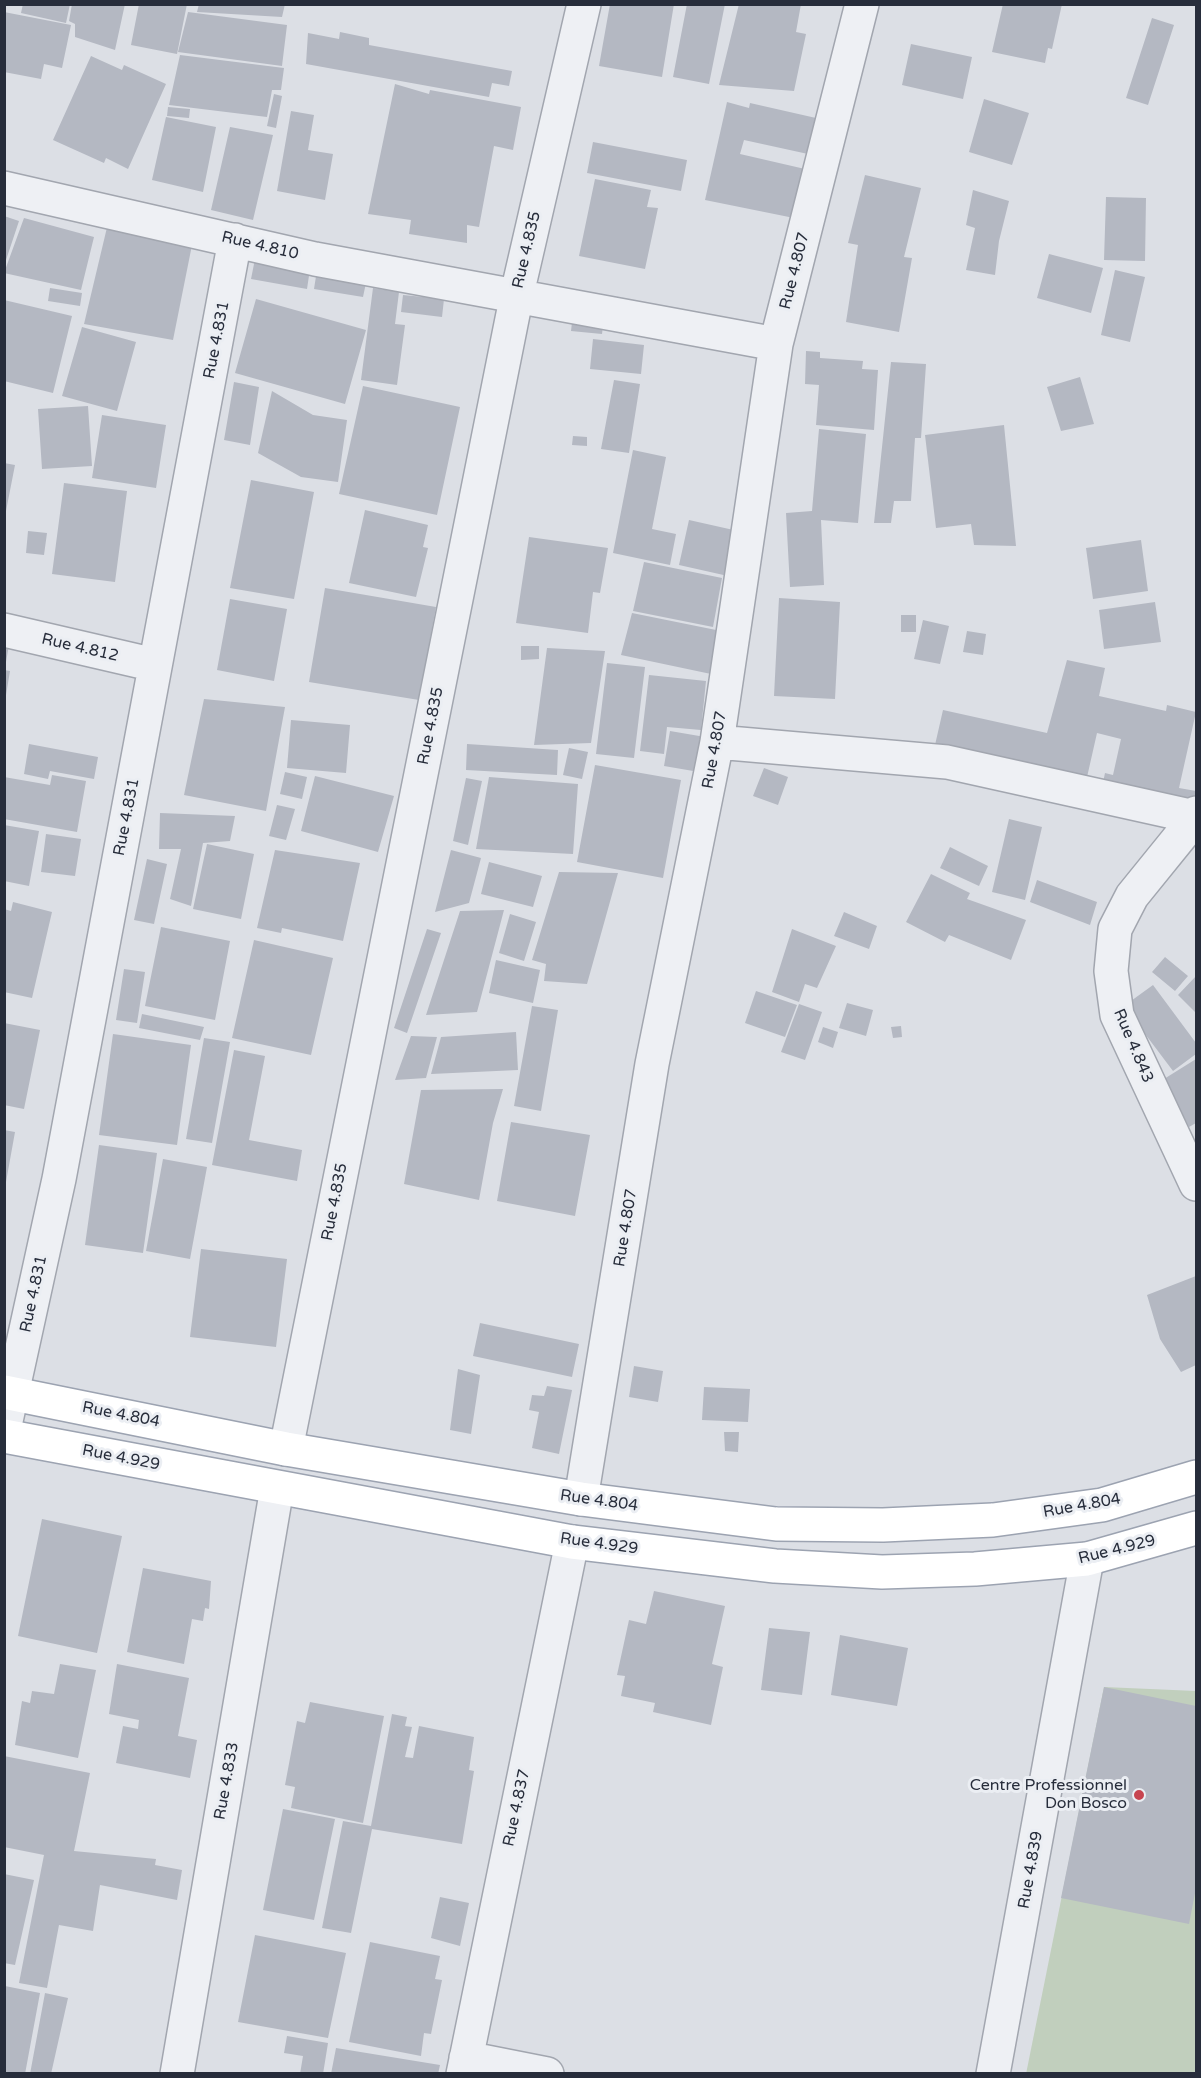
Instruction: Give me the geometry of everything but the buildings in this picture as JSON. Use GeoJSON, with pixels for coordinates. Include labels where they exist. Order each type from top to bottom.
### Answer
{"type":"FeatureCollection","features":[{"type":"Feature","properties":{"kind":"main road","name":"Rue 4.804"},"geometry":{"type":"LineString","coordinates":[[9,1393],[286,1449],[581,1499],[776,1524],[883,1525],[993,1520],[1102,1505],[1197,1477]]}},
{"type":"Feature","properties":{"kind":"main road","name":"Rue 4.929"},"geometry":{"type":"LineString","coordinates":[[4,1436],[572,1542],[775,1566],[882,1572],[975,1569],[1087,1559],[1197,1528]]}},
{"type":"Feature","properties":{"kind":"street","name":"Rue 4.835"},"geometry":{"type":"LineString","coordinates":[[286,1449],[517,294],[584,4]]}},
{"type":"Feature","properties":{"kind":"street","name":"Rue 4.807"},"geometry":{"type":"LineString","coordinates":[[581,1499],[652,1064],[717,742],[776,344],[862,4]]}},
{"type":"Feature","properties":{"kind":"street","name":"Rue 4.810"},"geometry":{"type":"LineString","coordinates":[[4,188],[315,259],[517,294],[776,344]]}},
{"type":"Feature","properties":{"kind":"street","name":"Rue 4.831"},"geometry":{"type":"LineString","coordinates":[[4,1430],[9,1393],[59,1179],[235,240]]}},
{"type":"Feature","properties":{"kind":"street","name":"Rue 4.812"},"geometry":{"type":"LineString","coordinates":[[4,630],[155,665]]}},
{"type":"Feature","properties":{"kind":"street"},"geometry":{"type":"LineString","coordinates":[[717,742],[947,762],[1196,816]]}},
{"type":"Feature","properties":{"kind":"street","name":"Rue 4.843"},"geometry":{"type":"LineString","coordinates":[[1196,816],[1132,896],[1116,929],[1111,971],[1117,1015],[1197,1184]]}},
{"type":"Feature","properties":{"kind":"street","name":"Rue 4.833"},"geometry":{"type":"LineString","coordinates":[[177,2073],[278,1488]]}},
{"type":"Feature","properties":{"kind":"street","name":"Rue 4.837"},"geometry":{"type":"LineString","coordinates":[[465,2066],[572,1542]]}},
{"type":"Feature","properties":{"kind":"street","name":"Rue 4.839"},"geometry":{"type":"LineString","coordinates":[[993,2073],[1087,1559]]}},
{"type":"Feature","properties":{"kind":"street"},"geometry":{"type":"LineString","coordinates":[[465,2066],[547,2073]]}},
{"type":"Feature","properties":{"kind":"green space","name":"Centre Professionnel Don Bosco"},"geometry":{"type":"Polygon","coordinates":[[[1104,1687],[1196,1691],[1196,2073],[1026,2074],[1104,1687]]]}},
{"type":"Feature","properties":{"kind":"place","name":"Centre Professionnel Don Bosco"},"geometry":{"type":"Point","coordinates":[1139,1795]}}]}
